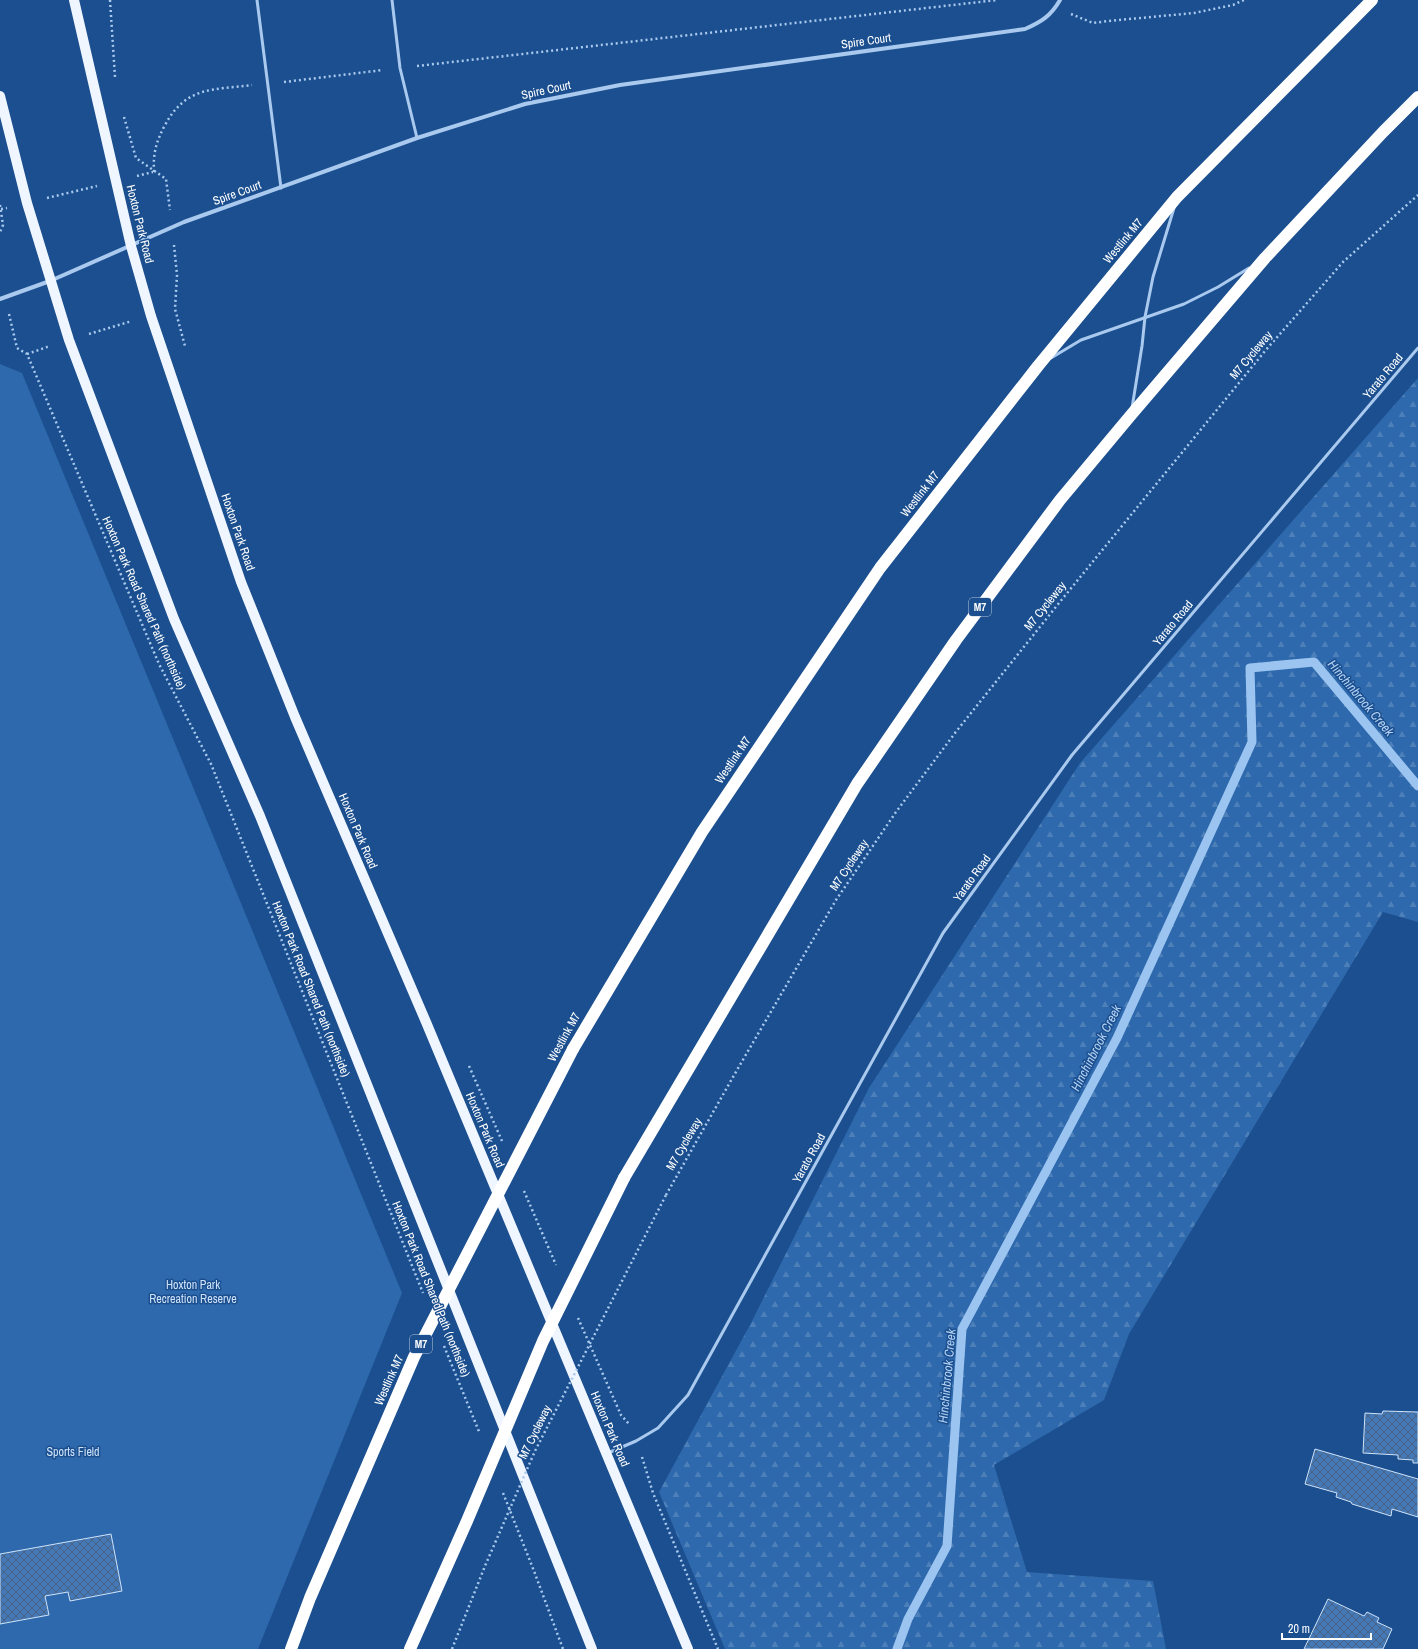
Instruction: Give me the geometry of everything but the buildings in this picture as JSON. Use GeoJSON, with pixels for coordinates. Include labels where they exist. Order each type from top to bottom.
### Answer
{"type":"FeatureCollection","features":[{"type":"Feature","properties":{"kind":"highway","name":"Westlink M7"},"geometry":{"type":"LineString","coordinates":[[291,1649],[310,1598],[414,1357],[573,1049],[702,832],[876,574],[1038,366],[1177,197],[1372,0]]}},
{"type":"Feature","properties":{"kind":"highway","name":"M7"},"geometry":{"type":"LineString","coordinates":[[410,1649],[467,1521],[543,1341],[624,1178],[857,784],[956,640],[1060,500],[1265,258],[1383,132],[1418,97]]}},
{"type":"Feature","properties":{"kind":"main road","name":"Hoxton Park Road"},"geometry":{"type":"LineString","coordinates":[[74,0],[131,246],[151,316],[244,589],[295,717],[429,1029],[688,1649]]}},
{"type":"Feature","properties":{"kind":"main road"},"geometry":{"type":"LineString","coordinates":[[0,96],[27,203],[69,340],[174,619],[260,816],[592,1649]]}},
{"type":"Feature","properties":{"kind":"street","name":"Spire Court"},"geometry":{"type":"LineString","coordinates":[[0,299],[50,280],[172,227],[417,138],[525,104],[620,85],[1025,29],[1043,21],[1056,8],[1060,0]]}},
{"type":"Feature","properties":{"kind":"lane"},"geometry":{"type":"LineString","coordinates":[[257,0],[281,188]]}},
{"type":"Feature","properties":{"kind":"lane"},"geometry":{"type":"LineString","coordinates":[[392,0],[400,68],[417,138]]}},
{"type":"Feature","properties":{"kind":"lane"},"geometry":{"type":"LineString","coordinates":[[1131,415],[1145,317],[1153,277],[1177,197]]}},
{"type":"Feature","properties":{"kind":"lane"},"geometry":{"type":"LineString","coordinates":[[1038,366],[1081,340],[1184,304],[1218,288],[1265,258]]}},
{"type":"Feature","properties":{"kind":"lane","name":"Yarato Road"},"geometry":{"type":"LineString","coordinates":[[606,1454],[658,1428],[688,1395],[943,933],[1072,755],[1418,348]]}},
{"type":"Feature","properties":{"kind":"path"},"geometry":{"type":"LineString","coordinates":[[110,0],[115,84]]}},
{"type":"Feature","properties":{"kind":"path"},"geometry":{"type":"LineString","coordinates":[[154,172],[153,155],[161,132],[171,114],[182,102],[197,94],[211,90],[997,0]]}},
{"type":"Feature","properties":{"kind":"path"},"geometry":{"type":"LineString","coordinates":[[1056,8],[1093,23],[1194,13],[1233,5],[1244,0]]}},
{"type":"Feature","properties":{"kind":"path"},"geometry":{"type":"LineString","coordinates":[[123,114],[136,158],[166,179]]}},
{"type":"Feature","properties":{"kind":"path"},"geometry":{"type":"LineString","coordinates":[[1,209],[154,172]]}},
{"type":"Feature","properties":{"kind":"path","name":"M7 Cycleway"},"geometry":{"type":"LineString","coordinates":[[452,1649],[485,1566],[535,1451],[666,1195],[836,900],[901,806],[955,733],[1059,603],[1275,340],[1342,262],[1418,195]]}},
{"type":"Feature","properties":{"kind":"path"},"geometry":{"type":"LineString","coordinates":[[0,205],[3,225],[0,232]]}},
{"type":"Feature","properties":{"kind":"path"},"geometry":{"type":"LineString","coordinates":[[177,274],[175,309],[185,348]]}},
{"type":"Feature","properties":{"kind":"path"},"geometry":{"type":"LineString","coordinates":[[17,348],[27,354],[175,309]]}},
{"type":"Feature","properties":{"kind":"path","name":"Hoxton Park Road Shared Path (northside)"},"geometry":{"type":"LineString","coordinates":[[27,354],[159,664],[211,764],[423,1294]]}},
{"type":"Feature","properties":{"kind":"path"},"geometry":{"type":"LineString","coordinates":[[466,1060],[504,1146]]}},
{"type":"Feature","properties":{"kind":"path"},"geometry":{"type":"LineString","coordinates":[[522,1188],[558,1271]]}},
{"type":"Feature","properties":{"kind":"path"},"geometry":{"type":"LineString","coordinates":[[576,1312],[621,1414],[628,1422]]}},
{"type":"Feature","properties":{"kind":"path","name":"Hoxton Park Road Shared Path (northside)"},"geometry":{"type":"LineString","coordinates":[[444,1345],[482,1440]]}},
{"type":"Feature","properties":{"kind":"path"},"geometry":{"type":"LineString","coordinates":[[646,1465],[653,1493],[718,1649]]}},
{"type":"Feature","properties":{"kind":"path"},"geometry":{"type":"LineString","coordinates":[[502,1490],[563,1649]]}},
{"type":"Feature","properties":{"kind":"green space","name":"Hoxton Park Recreation Reserve"},"geometry":{"type":"Polygon","coordinates":[[[0,364],[22,373],[402,1293],[258,1649],[0,1649],[0,364]]]}},
{"type":"Feature","properties":{"kind":"green space"},"geometry":{"type":"Polygon","coordinates":[[[1418,378],[1418,922],[1383,912],[1129,1334],[1104,1400],[994,1465],[1027,1572],[1153,1581],[1166,1649],[725,1649],[659,1492],[751,1323],[869,1088],[1080,763],[1418,378]]]}},
{"type":"Feature","properties":{"kind":"waterway","name":"Hinchinbrook Creek"},"geometry":{"type":"LineString","coordinates":[[897,1649],[908,1619],[947,1546],[962,1329],[1117,1038],[1252,742],[1250,668],[1314,662],[1418,786]]}},
{"type":"Feature","properties":{"kind":"park label","name":"Sports Field"},"geometry":{"type":"Point","coordinates":[73,1452]}}]}
